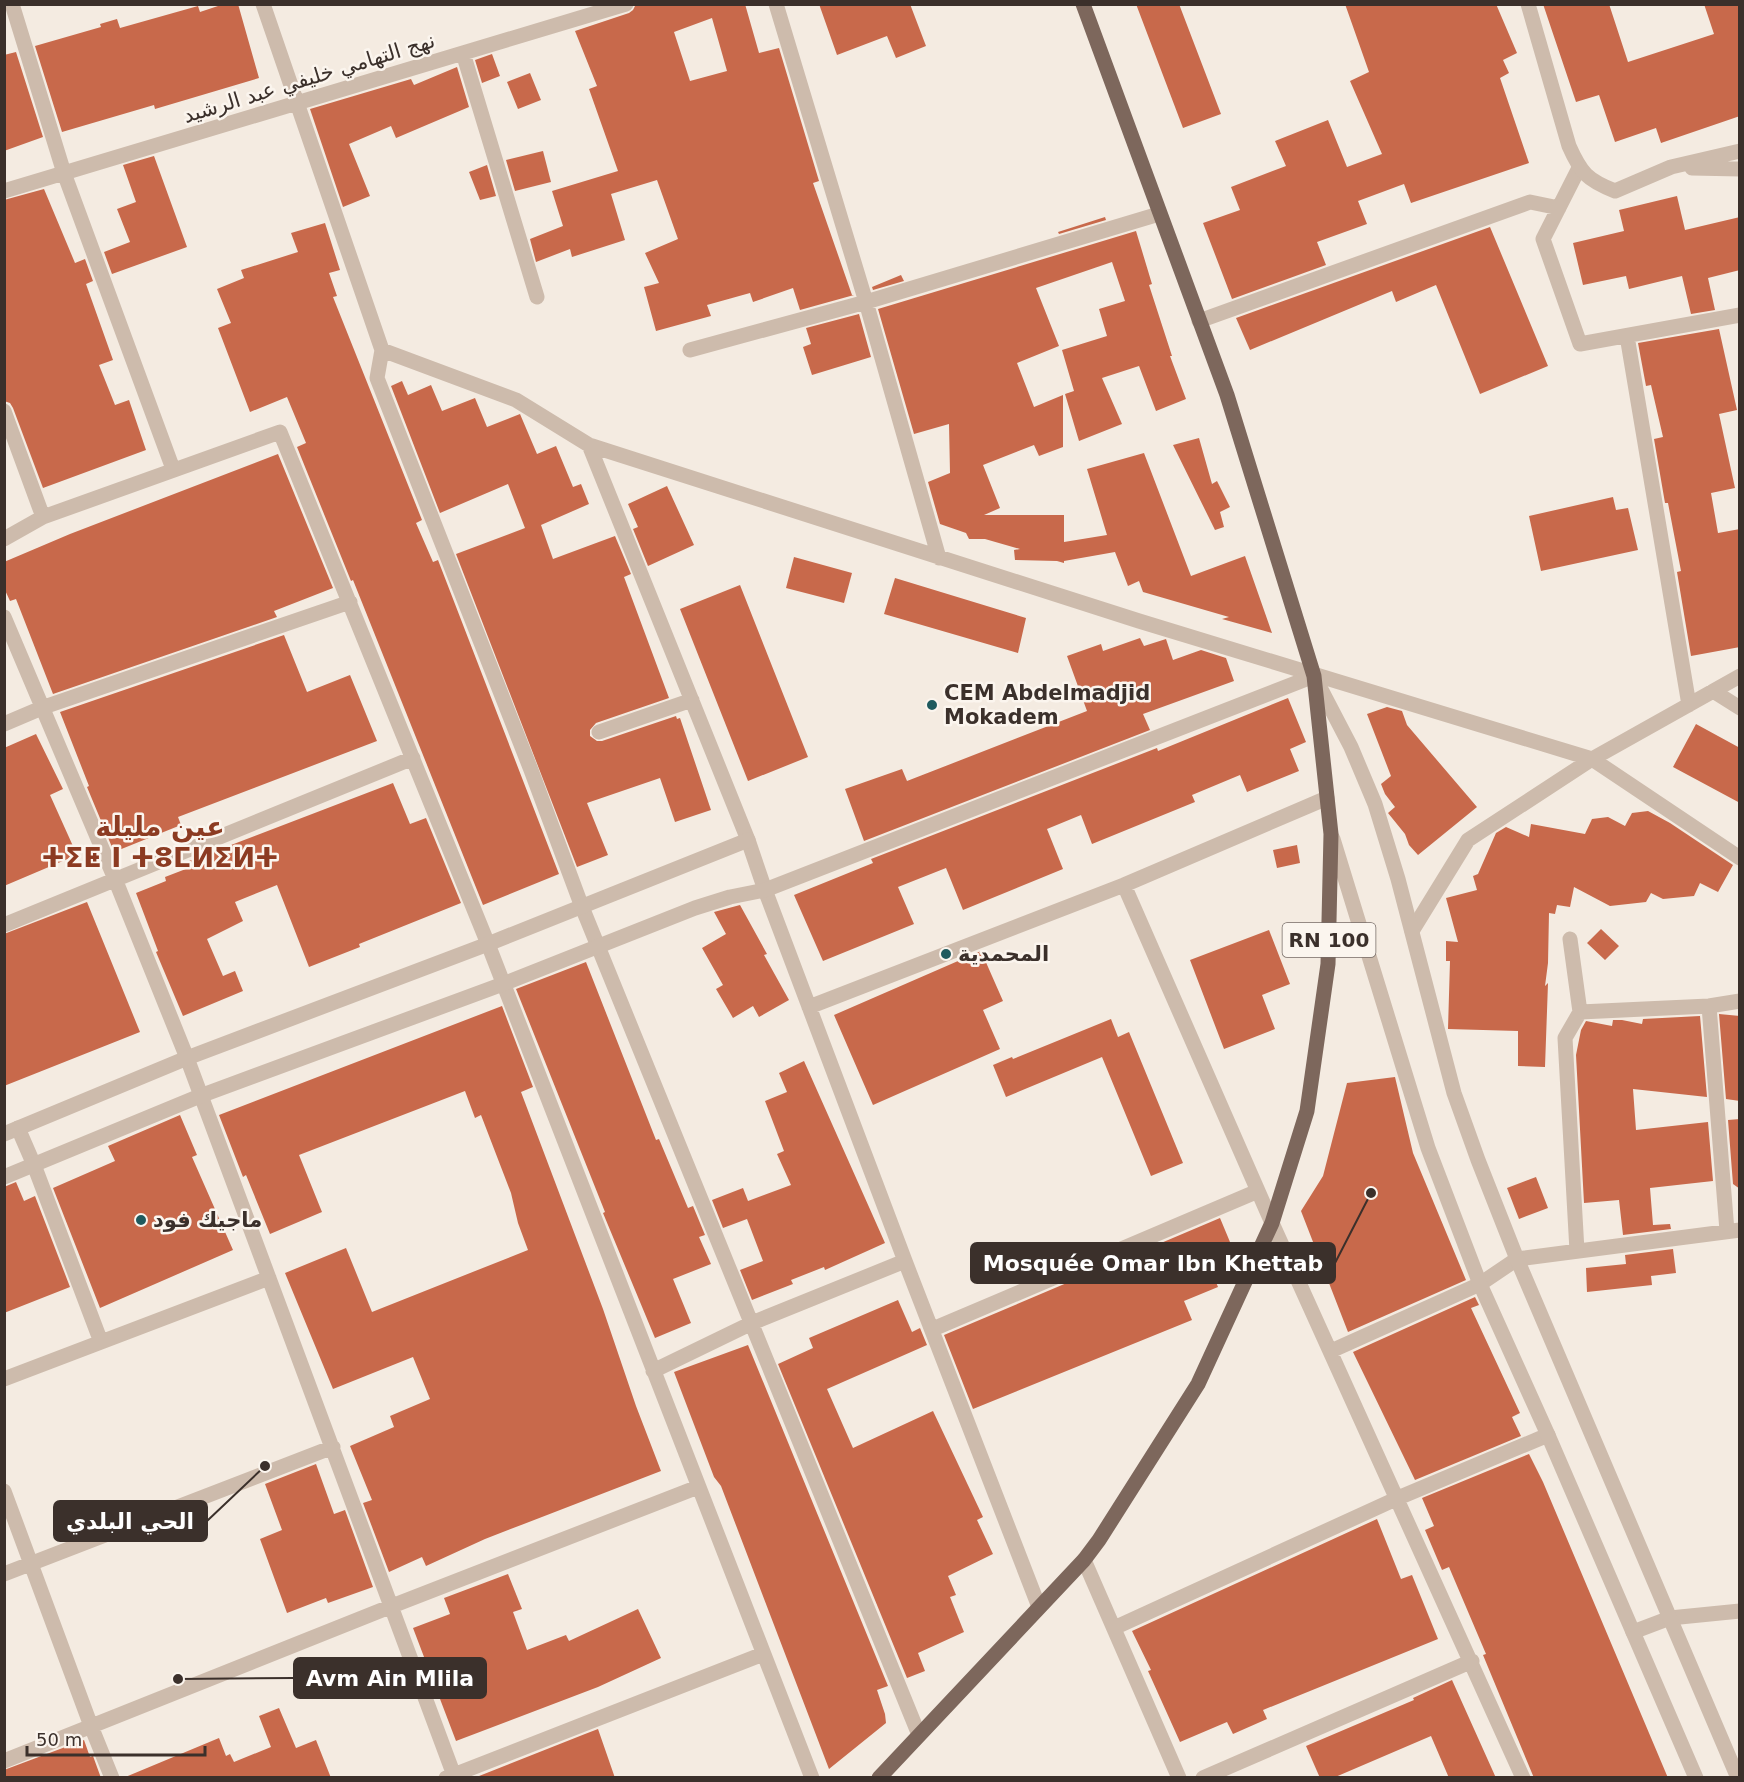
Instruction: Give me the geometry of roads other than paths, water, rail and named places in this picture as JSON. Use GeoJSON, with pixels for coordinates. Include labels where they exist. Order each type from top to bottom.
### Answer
{"type":"FeatureCollection","features":[{"type":"Feature","properties":{"kind":"main road","name":"RN 100"},"geometry":{"type":"LineString","coordinates":[[879,1778],[1084,1560],[1198,1384],[1272,1223],[1307,1111],[1328,964],[1331,834],[1314,676],[1227,395],[1083,4]]}},
{"type":"Feature","properties":{"kind":"street"},"geometry":{"type":"LineString","coordinates":[[12,4],[64,173],[173,470]]}},
{"type":"Feature","properties":{"kind":"street"},"geometry":{"type":"LineString","coordinates":[[263,4],[382,350],[377,378],[523,749],[582,907],[600,946],[919,1735]]}},
{"type":"Feature","properties":{"kind":"street","name":"نهج التهامي خليفي عبد الرشيد"},"geometry":{"type":"LineString","coordinates":[[4,191],[626,4]]}},
{"type":"Feature","properties":{"kind":"street"},"geometry":{"type":"LineString","coordinates":[[777,4],[939,558]]}},
{"type":"Feature","properties":{"kind":"street"},"geometry":{"type":"LineString","coordinates":[[1528,4],[1569,146],[1579,168],[1597,184],[1615,191],[1671,167],[1740,151]]}},
{"type":"Feature","properties":{"kind":"street"},"geometry":{"type":"LineString","coordinates":[[463,53],[537,297]]}},
{"type":"Feature","properties":{"kind":"street"},"geometry":{"type":"LineString","coordinates":[[1671,167],[1740,169]]}},
{"type":"Feature","properties":{"kind":"street"},"geometry":{"type":"LineString","coordinates":[[1579,168],[1543,239],[1580,345],[1740,315]]}},
{"type":"Feature","properties":{"kind":"street"},"geometry":{"type":"LineString","coordinates":[[1199,321],[1530,202],[1559,208]]}},
{"type":"Feature","properties":{"kind":"street"},"geometry":{"type":"LineString","coordinates":[[690,350],[866,302],[1159,214]]}},
{"type":"Feature","properties":{"kind":"street"},"geometry":{"type":"LineString","coordinates":[[1627,336],[1689,705]]}},
{"type":"Feature","properties":{"kind":"street"},"geometry":{"type":"LineString","coordinates":[[382,350],[516,400],[589,445],[1314,676],[1592,759],[1740,858]]}},
{"type":"Feature","properties":{"kind":"street"},"geometry":{"type":"LineString","coordinates":[[4,411],[43,517]]}},
{"type":"Feature","properties":{"kind":"street"},"geometry":{"type":"LineString","coordinates":[[4,539],[43,517],[280,432],[488,944],[812,1778]]}},
{"type":"Feature","properties":{"kind":"street"},"geometry":{"type":"LineString","coordinates":[[589,445],[748,840],[905,1261],[1039,1607]]}},
{"type":"Feature","properties":{"kind":"street"},"geometry":{"type":"LineString","coordinates":[[4,724],[44,707],[350,602]]}},
{"type":"Feature","properties":{"kind":"street"},"geometry":{"type":"LineString","coordinates":[[4,617],[44,707],[187,1058],[392,1606],[451,1776],[763,1654]]}},
{"type":"Feature","properties":{"kind":"street"},"geometry":{"type":"LineString","coordinates":[[4,1177],[200,1096],[503,984],[695,908],[730,897],[765,890],[1314,676]]}},
{"type":"Feature","properties":{"kind":"street"},"geometry":{"type":"LineString","coordinates":[[1314,676],[1351,747],[1375,804],[1398,879],[1454,1093],[1516,1259],[1738,1778]]}},
{"type":"Feature","properties":{"kind":"street"},"geometry":{"type":"LineString","coordinates":[[1412,931],[1468,840],[1592,759],[1740,676]]}},
{"type":"Feature","properties":{"kind":"street"},"geometry":{"type":"LineString","coordinates":[[1713,691],[1740,708]]}},
{"type":"Feature","properties":{"kind":"street"},"geometry":{"type":"LineString","coordinates":[[599,732],[692,700]]}},
{"type":"Feature","properties":{"kind":"street"},"geometry":{"type":"LineString","coordinates":[[4,925],[413,758]]}},
{"type":"Feature","properties":{"kind":"street"},"geometry":{"type":"LineString","coordinates":[[809,1007],[1124,885],[1327,798]]}},
{"type":"Feature","properties":{"kind":"street"},"geometry":{"type":"LineString","coordinates":[[1331,834],[1428,1148],[1480,1284],[1548,1435],[1696,1778]]}},
{"type":"Feature","properties":{"kind":"street"},"geometry":{"type":"LineString","coordinates":[[101,1342],[34,1165],[11,1131],[187,1058],[488,944],[748,840]]}},
{"type":"Feature","properties":{"kind":"street"},"geometry":{"type":"LineString","coordinates":[[1124,885],[1272,1223],[1523,1778]]}},
{"type":"Feature","properties":{"kind":"street"},"geometry":{"type":"LineString","coordinates":[[1569,939],[1580,1012],[1565,1038],[1577,1251]]}},
{"type":"Feature","properties":{"kind":"street"},"geometry":{"type":"LineString","coordinates":[[1580,1012],[1709,1006],[1740,1001]]}},
{"type":"Feature","properties":{"kind":"street"},"geometry":{"type":"LineString","coordinates":[[1330,1351],[1480,1284],[1516,1259],[1733,1230],[1709,1006]]}},
{"type":"Feature","properties":{"kind":"street"},"geometry":{"type":"LineString","coordinates":[[933,1329],[1258,1191]]}},
{"type":"Feature","properties":{"kind":"street"},"geometry":{"type":"LineString","coordinates":[[653,1371],[752,1323],[905,1261]]}},
{"type":"Feature","properties":{"kind":"street"},"geometry":{"type":"LineString","coordinates":[[4,1378],[269,1278]]}},
{"type":"Feature","properties":{"kind":"street"},"geometry":{"type":"LineString","coordinates":[[1114,1628],[1398,1498],[1548,1435]]}},
{"type":"Feature","properties":{"kind":"street"},"geometry":{"type":"LineString","coordinates":[[4,1574],[333,1447]]}},
{"type":"Feature","properties":{"kind":"street"},"geometry":{"type":"LineString","coordinates":[[4,1761],[698,1487]]}},
{"type":"Feature","properties":{"kind":"street"},"geometry":{"type":"LineString","coordinates":[[4,1491],[112,1778]]}},
{"type":"Feature","properties":{"kind":"street"},"geometry":{"type":"LineString","coordinates":[[1084,1560],[1179,1778]]}},
{"type":"Feature","properties":{"kind":"street"},"geometry":{"type":"LineString","coordinates":[[1633,1632],[1670,1618],[1740,1611]]}},
{"type":"Feature","properties":{"kind":"street"},"geometry":{"type":"LineString","coordinates":[[1203,1778],[1472,1661]]}},
{"type":"Feature","properties":{"kind":"place","name":"CEM Abdelmadjid Mokadem"},"geometry":{"type":"Point","coordinates":[932,705]}},
{"type":"Feature","properties":{"kind":"place","name":"المحمدية"},"geometry":{"type":"Point","coordinates":[946,954]}},
{"type":"Feature","properties":{"kind":"place","name":"Mosquée Omar Ibn Khettab"},"geometry":{"type":"Point","coordinates":[1371,1193]}},
{"type":"Feature","properties":{"kind":"place","name":"ماجيك فود"},"geometry":{"type":"Point","coordinates":[141,1220]}},
{"type":"Feature","properties":{"kind":"place","name":"الحي البلدي"},"geometry":{"type":"Point","coordinates":[265,1466]}},
{"type":"Feature","properties":{"kind":"place","name":"Avm Ain Mlila"},"geometry":{"type":"Point","coordinates":[178,1679]}},
{"type":"Feature","properties":{"kind":"district","name":"عين مليلة ⵜⵉⵟ ⵏ ⵜⵓⵎⵍⵉⵍⵜ"},"geometry":{"type":"Point","coordinates":[160,842]}}]}
